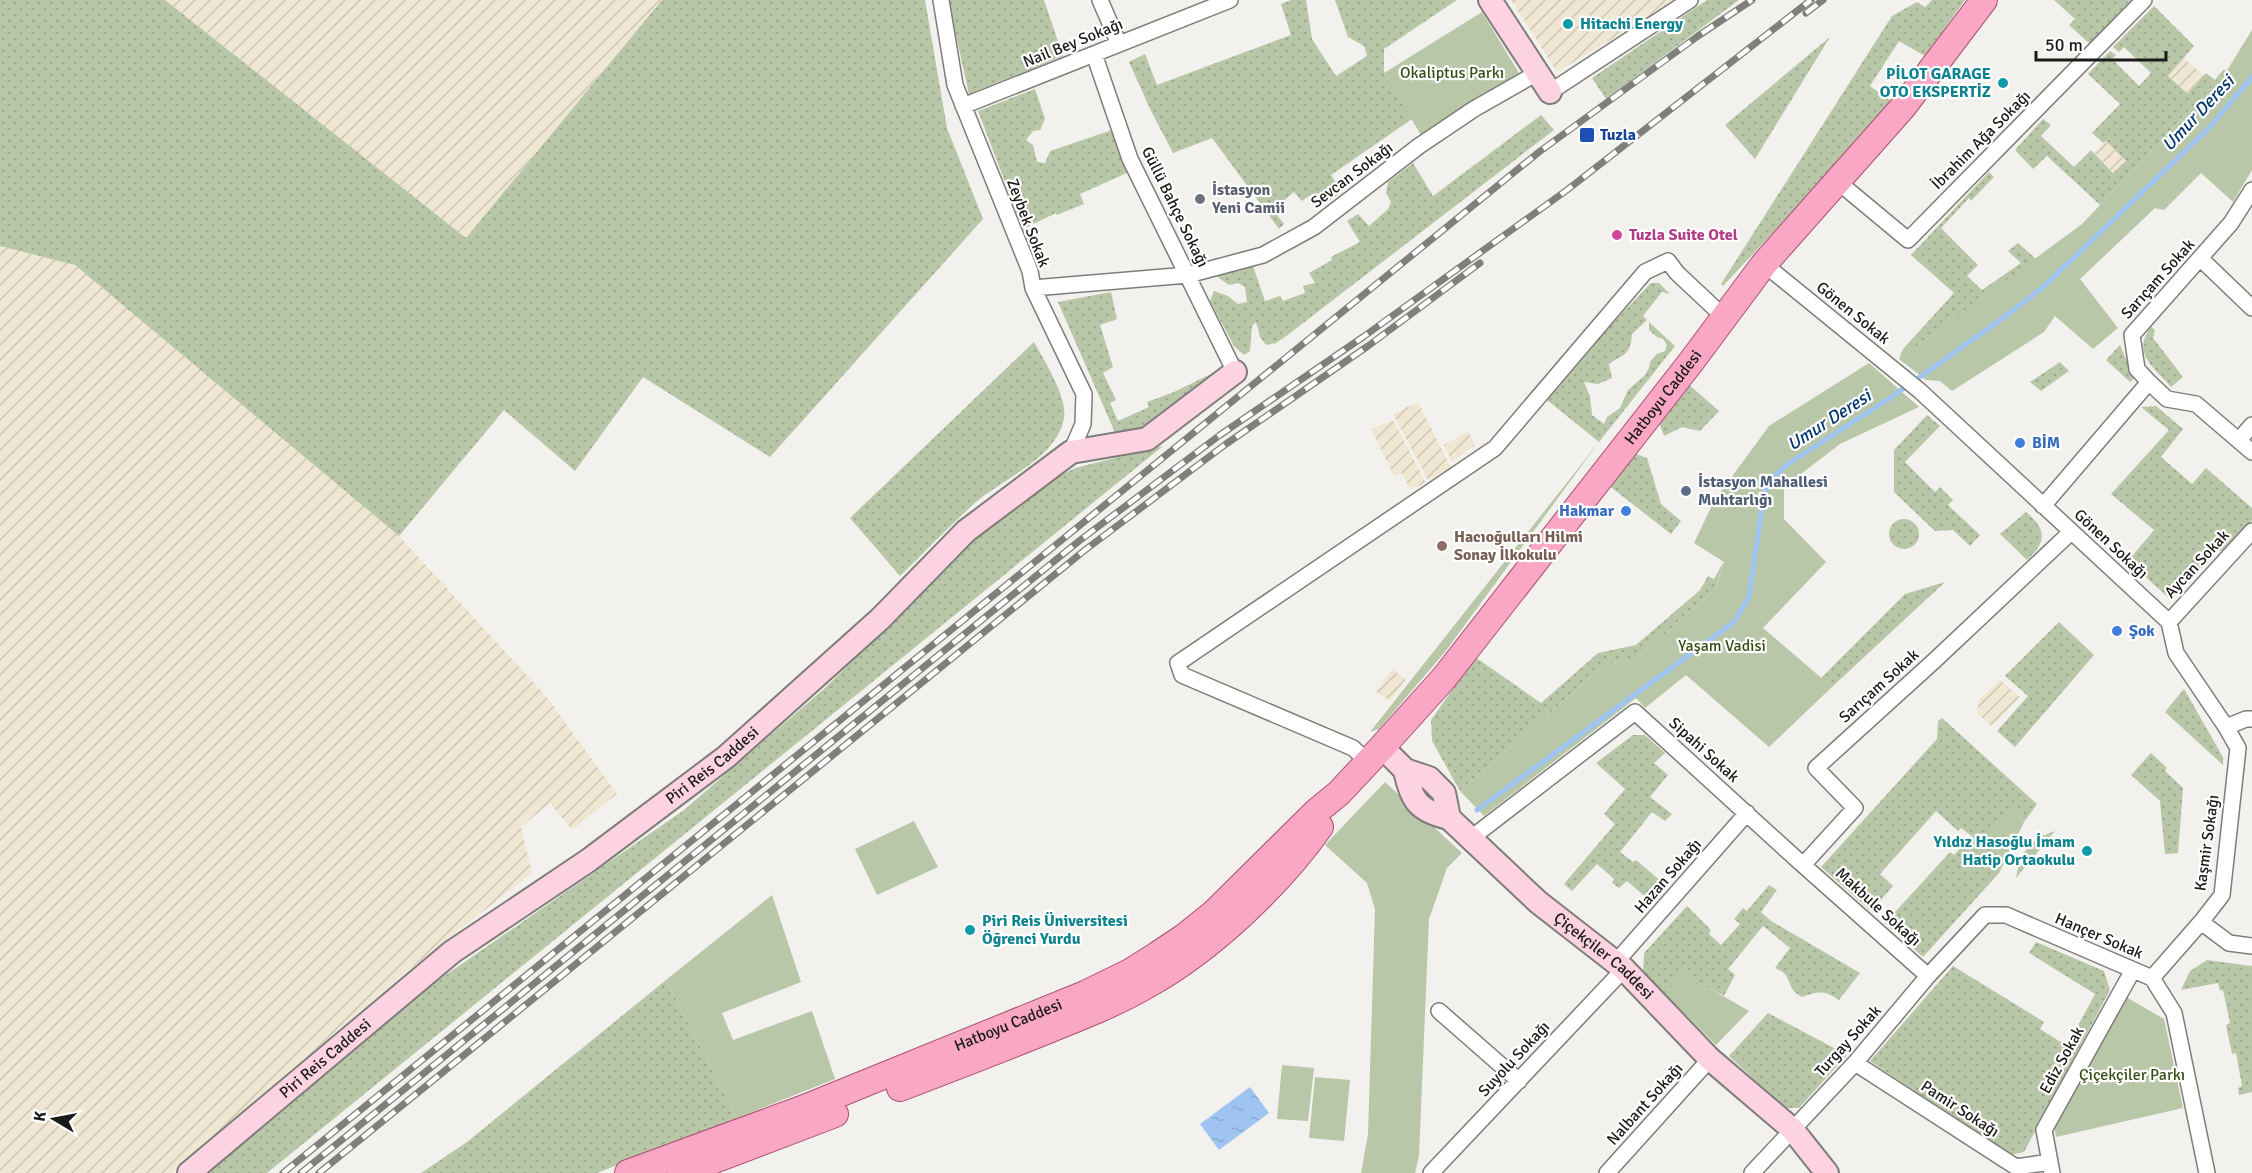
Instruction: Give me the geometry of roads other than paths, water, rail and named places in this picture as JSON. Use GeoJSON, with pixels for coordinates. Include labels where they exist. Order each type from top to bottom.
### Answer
{"type":"FeatureCollection","features":[{"type":"Feature","properties":{"kind":"main road","name":"Hatboyu Caddesi"},"geometry":{"type":"LineString","coordinates":[[628,1173],[903,1069],[1074,998],[1130,972],[1184,937],[1214,913],[1317,811],[1339,793],[1450,670],[1691,362],[1764,264],[1903,107],[1984,0]]}},
{"type":"Feature","properties":{"kind":"main road","name":"Hatboyu Caddesi"},"geometry":{"type":"LineString","coordinates":[[680,1173],[804,1127],[1083,1016],[1151,983],[1204,947],[1292,864],[1326,819],[1339,793]]}},
{"type":"Feature","properties":{"kind":"street","name":"Zeybek Sokak"},"geometry":{"type":"LineString","coordinates":[[940,0],[955,85],[1030,271],[1033,288],[1084,394],[1083,424],[1071,452]]}},
{"type":"Feature","properties":{"kind":"street"},"geometry":{"type":"LineString","coordinates":[[1100,0],[1119,44]]}},
{"type":"Feature","properties":{"kind":"street","name":"Nail Bey Sokağı"},"geometry":{"type":"LineString","coordinates":[[963,106],[1230,0]]}},
{"type":"Feature","properties":{"kind":"street"},"geometry":{"type":"LineString","coordinates":[[1490,0],[1550,92],[1690,0]]}},
{"type":"Feature","properties":{"kind":"street","name":"İbrahim Ağa Sokağı"},"geometry":{"type":"LineString","coordinates":[[1837,182],[1908,240],[2144,0]]}},
{"type":"Feature","properties":{"kind":"street","name":"Güllü Bahçe Sokağı"},"geometry":{"type":"LineString","coordinates":[[1094,54],[1130,159],[1235,372]]}},
{"type":"Feature","properties":{"kind":"street","name":"Sevcan Sokağı"},"geometry":{"type":"LineString","coordinates":[[1033,288],[1188,275],[1263,255],[1314,227],[1419,146],[1474,109],[1537,74]]}},
{"type":"Feature","properties":{"kind":"street","name":"Sarıçam Sokak"},"geometry":{"type":"LineString","coordinates":[[2149,382],[2137,369],[2132,335],[2238,215],[2252,190]]}},
{"type":"Feature","properties":{"kind":"street"},"geometry":{"type":"LineString","coordinates":[[2201,259],[2252,308]]}},
{"type":"Feature","properties":{"kind":"street"},"geometry":{"type":"LineString","coordinates":[[1375,755],[1353,748],[1182,675],[1178,663],[1495,448],[1645,272],[1668,261],[1677,273],[1724,317]]}},
{"type":"Feature","properties":{"kind":"street","name":"Gönen Sokak"},"geometry":{"type":"LineString","coordinates":[[1764,264],[1920,391]]}},
{"type":"Feature","properties":{"kind":"street","name":"Piri Reis Caddesi"},"geometry":{"type":"LineString","coordinates":[[189,1173],[452,952],[589,860],[726,757],[880,619],[966,531],[1071,452],[1147,439],[1235,372]]}},
{"type":"Feature","properties":{"kind":"street"},"geometry":{"type":"LineString","coordinates":[[2043,506],[2149,382],[2167,399],[2196,404],[2252,452]]}},
{"type":"Feature","properties":{"kind":"street","name":"Gönen Sokağı"},"geometry":{"type":"LineString","coordinates":[[1920,391],[2169,622]]}},
{"type":"Feature","properties":{"kind":"street"},"geometry":{"type":"LineString","coordinates":[[2239,440],[2252,425]]}},
{"type":"Feature","properties":{"kind":"street","name":"Aycan Sokak"},"geometry":{"type":"LineString","coordinates":[[2169,622],[2252,531]]}},
{"type":"Feature","properties":{"kind":"street","name":"Sarıçam Sokak"},"geometry":{"type":"LineString","coordinates":[[1803,865],[1855,808],[1816,768],[2071,532]]}},
{"type":"Feature","properties":{"kind":"street"},"geometry":{"type":"LineString","coordinates":[[2169,622],[2176,653],[2226,727],[2246,718],[2252,719]]}},
{"type":"Feature","properties":{"kind":"street","name":"Sipahi Sokak"},"geometry":{"type":"LineString","coordinates":[[1470,839],[1635,712],[1803,865]]}},
{"type":"Feature","properties":{"kind":"street","name":"Kaşmir Sokağı"},"geometry":{"type":"LineString","coordinates":[[2152,978],[2222,895],[2238,748],[2226,727]]}},
{"type":"Feature","properties":{"kind":"street","name":"Çiçekçiler Caddesi"},"geometry":{"type":"LineString","coordinates":[[1375,755],[1406,770],[1410,794],[1425,810],[1449,818],[1538,902],[1620,965],[1710,1059],[1792,1129],[1827,1173]]}},
{"type":"Feature","properties":{"kind":"street","name":"Hazan Sokağı"},"geometry":{"type":"LineString","coordinates":[[1620,965],[1747,813]]}},
{"type":"Feature","properties":{"kind":"street","name":"Makbule Sokağı"},"geometry":{"type":"LineString","coordinates":[[1803,865],[1928,976]]}},
{"type":"Feature","properties":{"kind":"street","name":"Hançer Sokak"},"geometry":{"type":"LineString","coordinates":[[1928,976],[1985,915],[2006,915],[2152,978],[2174,1013],[2207,1173]]}},
{"type":"Feature","properties":{"kind":"street"},"geometry":{"type":"LineString","coordinates":[[2201,922],[2229,943],[2252,946]]}},
{"type":"Feature","properties":{"kind":"street","name":"Suyolu Sokağı"},"geometry":{"type":"LineString","coordinates":[[1431,1173],[1519,1081],[1620,965]]}},
{"type":"Feature","properties":{"kind":"street","name":"Ediz Sokak"},"geometry":{"type":"LineString","coordinates":[[2051,1167],[2044,1130],[2133,970]]}},
{"type":"Feature","properties":{"kind":"street","name":"Turgay Sokak"},"geometry":{"type":"LineString","coordinates":[[1752,1173],[1855,1063],[1928,976]]}},
{"type":"Feature","properties":{"kind":"street"},"geometry":{"type":"LineString","coordinates":[[1439,1011],[1519,1081]]}},
{"type":"Feature","properties":{"kind":"street","name":"Nalbant Sokağı"},"geometry":{"type":"LineString","coordinates":[[1606,1173],[1710,1059]]}},
{"type":"Feature","properties":{"kind":"street","name":"Pamir Sokağı"},"geometry":{"type":"LineString","coordinates":[[1855,1063],[2016,1167],[2051,1167]]}},
{"type":"Feature","properties":{"kind":"water"},"geometry":{"type":"Polygon","coordinates":[[[1250,1087],[1269,1113],[1219,1150],[1200,1124],[1250,1087]]]}},
{"type":"Feature","properties":{"kind":"waterway","name":"Umur Deresi"},"geometry":{"type":"LineString","coordinates":[[1477,810],[1734,622],[1749,597],[1764,493],[1771,480],[1785,466],[1893,396],[2042,288],[2209,128],[2252,77]]}},
{"type":"Feature","properties":{"kind":"railway"},"geometry":{"type":"LineString","coordinates":[[283,1173],[1539,152],[1698,36],[1752,0]]}},
{"type":"Feature","properties":{"kind":"railway"},"geometry":{"type":"LineString","coordinates":[[301,1173],[1079,541],[1220,435],[1363,337],[1567,190],[1811,0]]}},
{"type":"Feature","properties":{"kind":"railway"},"geometry":{"type":"LineString","coordinates":[[1806,13],[1823,0]]}},
{"type":"Feature","properties":{"kind":"railway"},"geometry":{"type":"LineString","coordinates":[[319,1173],[1085,550],[1226,444],[1368,346],[1480,263]]}},
{"type":"Feature","properties":{"kind":"place","name":"Hitachi Energy"},"geometry":{"type":"Point","coordinates":[1568,24]}},
{"type":"Feature","properties":{"kind":"place","name":"PİLOT GARAGE OTO EKSPERTİZ"},"geometry":{"type":"Point","coordinates":[2003,83]}},
{"type":"Feature","properties":{"kind":"place","name":"Tuzla"},"geometry":{"type":"Point","coordinates":[1587,135]}},
{"type":"Feature","properties":{"kind":"place","name":"İstasyon Yeni Camii"},"geometry":{"type":"Point","coordinates":[1200,199]}},
{"type":"Feature","properties":{"kind":"place","name":"Tuzla Suite Otel"},"geometry":{"type":"Point","coordinates":[1617,235]}},
{"type":"Feature","properties":{"kind":"place","name":"BİM"},"geometry":{"type":"Point","coordinates":[2020,443]}},
{"type":"Feature","properties":{"kind":"place","name":"İstasyon Mahallesi Muhtarlığı"},"geometry":{"type":"Point","coordinates":[1686,491]}},
{"type":"Feature","properties":{"kind":"place","name":"Hakmar"},"geometry":{"type":"Point","coordinates":[1626,511]}},
{"type":"Feature","properties":{"kind":"place","name":"Hacıoğulları Hilmi Sonay İlkokulu"},"geometry":{"type":"Point","coordinates":[1442,546]}},
{"type":"Feature","properties":{"kind":"place","name":"Şok"},"geometry":{"type":"Point","coordinates":[2117,631]}},
{"type":"Feature","properties":{"kind":"place","name":"Yıldız Hasoğlu İmam Hatip Ortaokulu"},"geometry":{"type":"Point","coordinates":[2087,851]}},
{"type":"Feature","properties":{"kind":"place","name":"Piri Reis Üniversitesi Öğrenci Yurdu"},"geometry":{"type":"Point","coordinates":[970,930]}},
{"type":"Feature","properties":{"kind":"park label","name":"Okaliptus Parkı"},"geometry":{"type":"Point","coordinates":[1452,73]}},
{"type":"Feature","properties":{"kind":"park label","name":"Yaşam Vadisi"},"geometry":{"type":"Point","coordinates":[1722,646]}},
{"type":"Feature","properties":{"kind":"park label","name":"Çiçekçiler Parkı"},"geometry":{"type":"Point","coordinates":[2132,1075]}}]}
